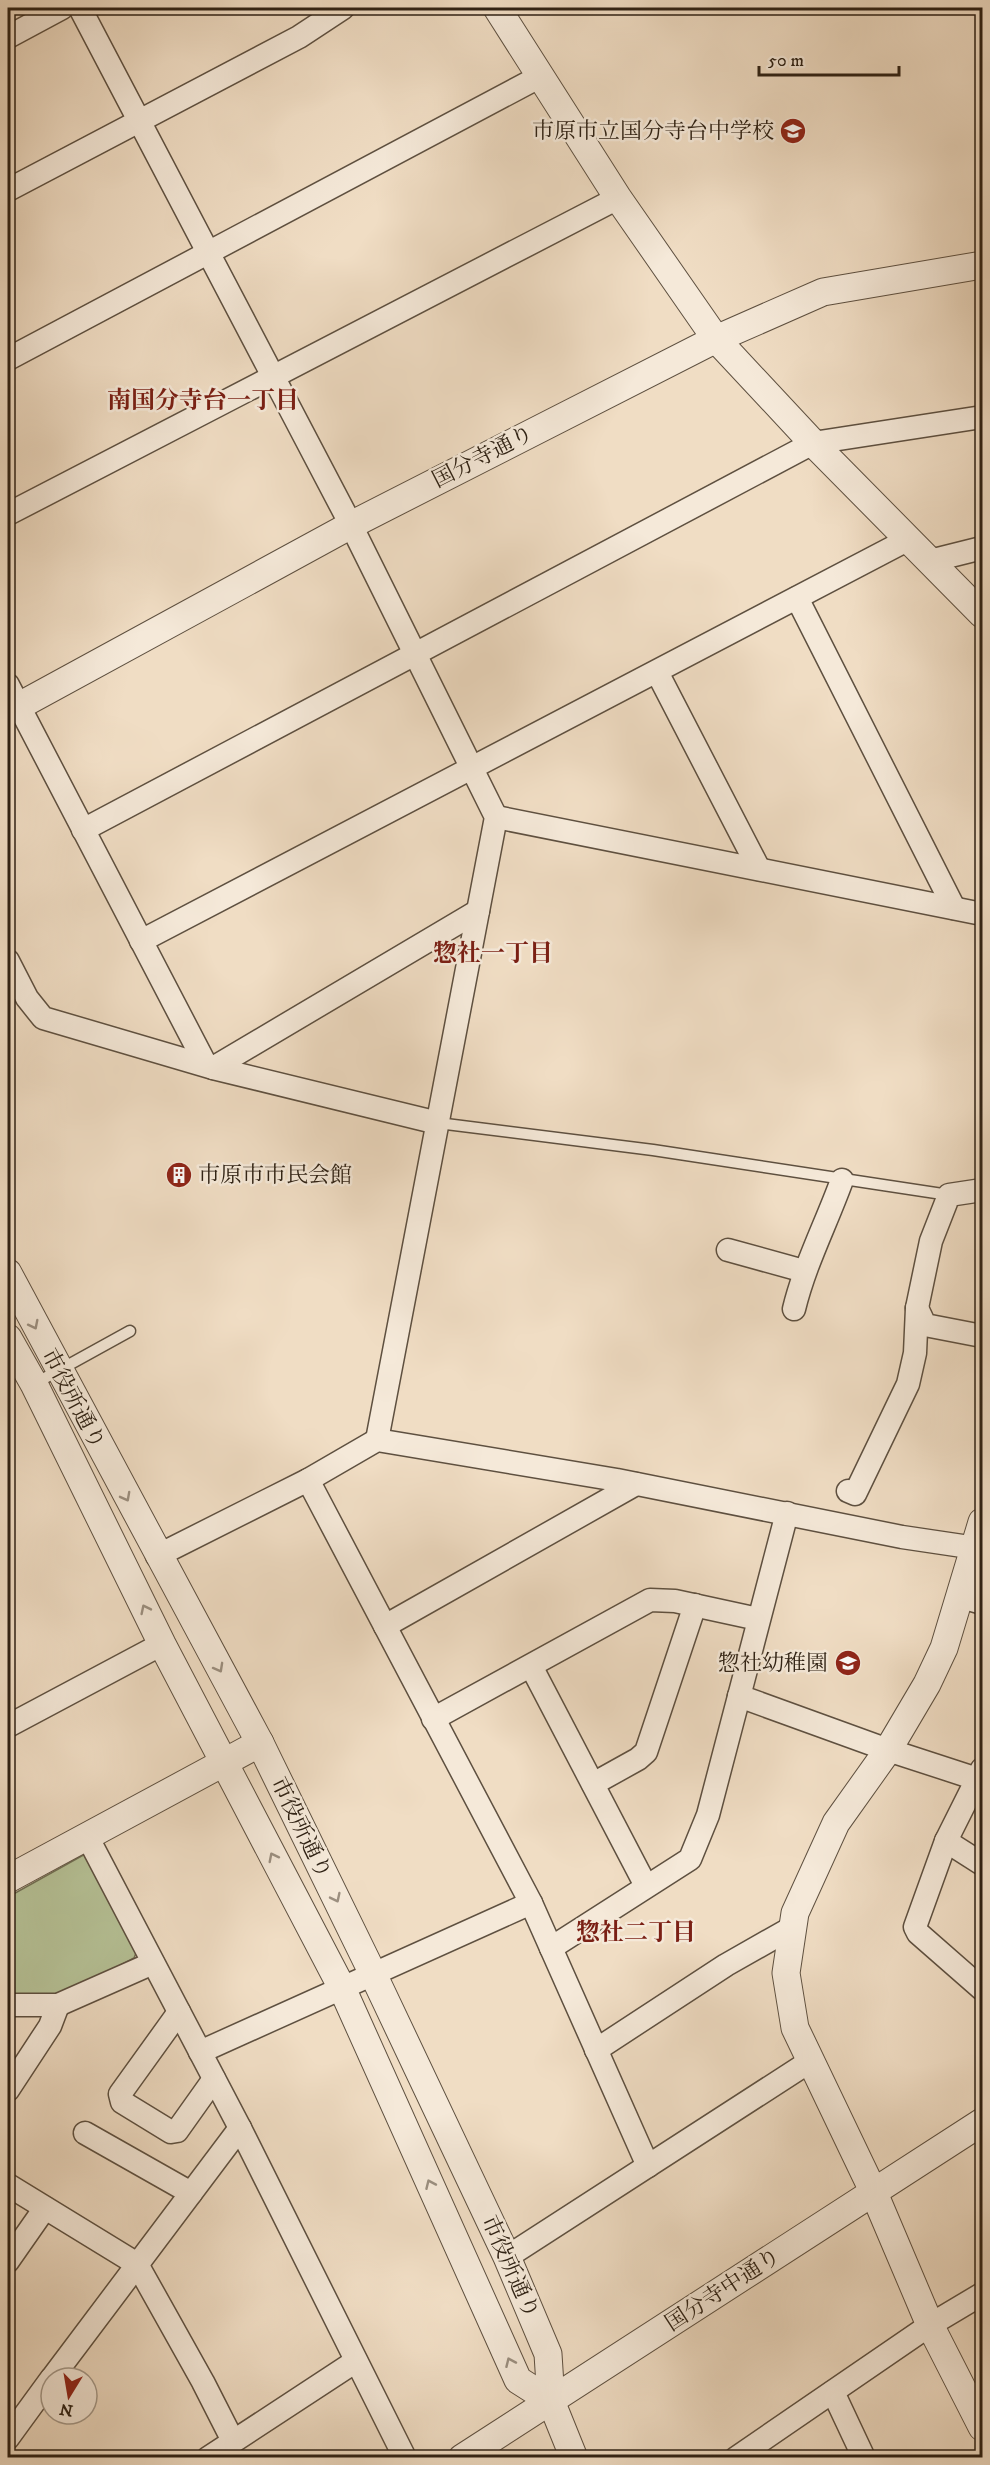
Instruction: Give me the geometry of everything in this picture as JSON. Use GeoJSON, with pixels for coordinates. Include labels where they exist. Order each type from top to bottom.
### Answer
{"type":"FeatureCollection","features":[{"type":"Feature","properties":{"kind":"street"},"geometry":{"type":"LineString","coordinates":[[8,37],[62,8]]}},
{"type":"Feature","properties":{"kind":"street"},"geometry":{"type":"LineString","coordinates":[[80,8],[351,525],[496,817],[377,1440]]}},
{"type":"Feature","properties":{"kind":"street"},"geometry":{"type":"LineString","coordinates":[[8,190],[299,37],[343,8]]}},
{"type":"Feature","properties":{"kind":"street"},"geometry":{"type":"LineString","coordinates":[[497,8],[618,198],[716,339],[813,443],[982,614]]}},
{"type":"Feature","properties":{"kind":"street"},"geometry":{"type":"LineString","coordinates":[[8,359],[539,77]]}},
{"type":"Feature","properties":{"kind":"street"},"geometry":{"type":"LineString","coordinates":[[8,514],[618,198]]}},
{"type":"Feature","properties":{"kind":"street","name":"国分寺通り"},"geometry":{"type":"LineString","coordinates":[[11,701],[716,339],[823,292],[982,265]]}},
{"type":"Feature","properties":{"kind":"street"},"geometry":{"type":"LineString","coordinates":[[83,830],[416,656],[813,443],[982,417]]}},
{"type":"Feature","properties":{"kind":"street"},"geometry":{"type":"LineString","coordinates":[[141,941],[472,770],[909,539]]}},
{"type":"Feature","properties":{"kind":"street"},"geometry":{"type":"LineString","coordinates":[[930,561],[982,548]]}},
{"type":"Feature","properties":{"kind":"street"},"geometry":{"type":"LineString","coordinates":[[797,598],[954,908]]}},
{"type":"Feature","properties":{"kind":"street"},"geometry":{"type":"LineString","coordinates":[[657,672],[759,869]]}},
{"type":"Feature","properties":{"kind":"street"},"geometry":{"type":"LineString","coordinates":[[11,701],[209,1066]]}},
{"type":"Feature","properties":{"kind":"street"},"geometry":{"type":"LineString","coordinates":[[496,817],[982,914]]}},
{"type":"Feature","properties":{"kind":"street"},"geometry":{"type":"LineString","coordinates":[[209,1066],[478,910]]}},
{"type":"Feature","properties":{"kind":"street"},"geometry":{"type":"LineString","coordinates":[[8,961],[27,998],[43,1018],[209,1066],[438,1123]]}},
{"type":"Feature","properties":{"kind":"street"},"geometry":{"type":"LineString","coordinates":[[794,1309],[804,1271],[842,1180]]}},
{"type":"Feature","properties":{"kind":"street"},"geometry":{"type":"LineString","coordinates":[[848,1491],[855,1494],[908,1384],[915,1353],[917,1308],[931,1241],[949,1195],[976,1189],[982,1190]]}},
{"type":"Feature","properties":{"kind":"street"},"geometry":{"type":"LineString","coordinates":[[728,1250],[804,1271]]}},
{"type":"Feature","properties":{"kind":"street","name":"市役所通り"},"geometry":{"type":"LineString","coordinates":[[8,1273],[157,1556],[260,1743],[373,1974],[507,2257],[548,2354],[551,2401],[574,2457]]}},
{"type":"Feature","properties":{"kind":"street"},"geometry":{"type":"LineString","coordinates":[[917,1308],[925,1325],[982,1336]]}},
{"type":"Feature","properties":{"kind":"street","name":"市役所通り"},"geometry":{"type":"LineString","coordinates":[[8,1338],[34,1384],[162,1644],[342,1988],[518,2380],[551,2401]]}},
{"type":"Feature","properties":{"kind":"street"},"geometry":{"type":"LineString","coordinates":[[157,1556],[308,1480],[377,1440],[636,1484],[902,1537],[976,1548]]}},
{"type":"Feature","properties":{"kind":"street"},"geometry":{"type":"LineString","coordinates":[[308,1480],[531,1903],[648,2166]]}},
{"type":"Feature","properties":{"kind":"street"},"geometry":{"type":"LineString","coordinates":[[384,1626],[636,1484]]}},
{"type":"Feature","properties":{"kind":"street"},"geometry":{"type":"LineString","coordinates":[[551,1948],[690,1859],[708,1815],[758,1619],[788,1513]]}},
{"type":"Feature","properties":{"kind":"street"},"geometry":{"type":"LineString","coordinates":[[982,1522],[976,1548],[972,1600],[888,1750],[836,1823],[795,1913],[786,1973],[795,2028],[874,2193],[930,2325],[982,2427]]}},
{"type":"Feature","properties":{"kind":"street"},"geometry":{"type":"LineString","coordinates":[[434,1719],[650,1600],[695,1605],[758,1619]]}},
{"type":"Feature","properties":{"kind":"street"},"geometry":{"type":"LineString","coordinates":[[593,1784],[646,1752],[695,1605]]}},
{"type":"Feature","properties":{"kind":"street"},"geometry":{"type":"LineString","coordinates":[[8,1726],[162,1644]]}},
{"type":"Feature","properties":{"kind":"street"},"geometry":{"type":"LineString","coordinates":[[531,1666],[646,1886]]}},
{"type":"Feature","properties":{"kind":"street"},"geometry":{"type":"LineString","coordinates":[[739,1696],[888,1750],[980,1774],[946,1841],[915,1927],[918,1933],[982,1989]]}},
{"type":"Feature","properties":{"kind":"street"},"geometry":{"type":"LineString","coordinates":[[8,1880],[260,1743]]}},
{"type":"Feature","properties":{"kind":"street"},"geometry":{"type":"LineString","coordinates":[[87,1838],[240,2128],[405,2457]]}},
{"type":"Feature","properties":{"kind":"street"},"geometry":{"type":"LineString","coordinates":[[946,1841],[982,1864]]}},
{"type":"Feature","properties":{"kind":"street"},"geometry":{"type":"LineString","coordinates":[[200,2052],[531,1903]]}},
{"type":"Feature","properties":{"kind":"street"},"geometry":{"type":"LineString","coordinates":[[596,2050],[726,1965],[793,1927]]}},
{"type":"Feature","properties":{"kind":"street"},"geometry":{"type":"LineString","coordinates":[[8,2005],[58,2005],[153,1963]]}},
{"type":"Feature","properties":{"kind":"street"},"geometry":{"type":"LineString","coordinates":[[8,2091],[50,2026],[58,2005]]}},
{"type":"Feature","properties":{"kind":"street"},"geometry":{"type":"LineString","coordinates":[[179,2012],[120,2094],[122,2102],[171,2132],[177,2131],[214,2079]]}},
{"type":"Feature","properties":{"kind":"street"},"geometry":{"type":"LineString","coordinates":[[507,2257],[812,2060]]}},
{"type":"Feature","properties":{"kind":"street","name":"国分寺中通り"},"geometry":{"type":"LineString","coordinates":[[462,2457],[982,2122]]}},
{"type":"Feature","properties":{"kind":"street"},"geometry":{"type":"LineString","coordinates":[[60,2366],[240,2128]]}},
{"type":"Feature","properties":{"kind":"street"},"geometry":{"type":"LineString","coordinates":[[85,2133],[191,2193]]}},
{"type":"Feature","properties":{"kind":"street"},"geometry":{"type":"LineString","coordinates":[[8,2185],[136,2264],[203,2382],[233,2441]]}},
{"type":"Feature","properties":{"kind":"street"},"geometry":{"type":"LineString","coordinates":[[8,2261],[45,2208]]}},
{"type":"Feature","properties":{"kind":"street"},"geometry":{"type":"LineString","coordinates":[[736,2457],[930,2325],[982,2294]]}},
{"type":"Feature","properties":{"kind":"street"},"geometry":{"type":"LineString","coordinates":[[208,2457],[356,2361]]}},
{"type":"Feature","properties":{"kind":"street"},"geometry":{"type":"LineString","coordinates":[[11,2426],[39,2392]]}},
{"type":"Feature","properties":{"kind":"street"},"geometry":{"type":"LineString","coordinates":[[833,2392],[864,2457]]}},
{"type":"Feature","properties":{"kind":"lane"},"geometry":{"type":"LineString","coordinates":[[438,1123],[653,1150],[949,1195]]}},
{"type":"Feature","properties":{"kind":"lane"},"geometry":{"type":"LineString","coordinates":[[34,1384],[130,1331]]}},
{"type":"Feature","properties":{"kind":"green space"},"geometry":{"type":"Polygon","coordinates":[[[87,1853],[138,1948],[134,1958],[60,1997],[8,1996],[8,1897],[87,1853]]]}},
{"type":"Feature","properties":{"kind":"place","name":"市原市立国分寺台中学校"},"geometry":{"type":"Point","coordinates":[793,131]}},
{"type":"Feature","properties":{"kind":"place","name":"市原市市民会館"},"geometry":{"type":"Point","coordinates":[179,1175]}},
{"type":"Feature","properties":{"kind":"place","name":"惣社幼稚園"},"geometry":{"type":"Point","coordinates":[848,1663]}},
{"type":"Feature","properties":{"kind":"district","name":"南国分寺台一丁目"},"geometry":{"type":"Point","coordinates":[203,401]}},
{"type":"Feature","properties":{"kind":"district","name":"惣社一丁目"},"geometry":{"type":"Point","coordinates":[493,954]}},
{"type":"Feature","properties":{"kind":"district","name":"惣社二丁目"},"geometry":{"type":"Point","coordinates":[636,1933]}}]}
